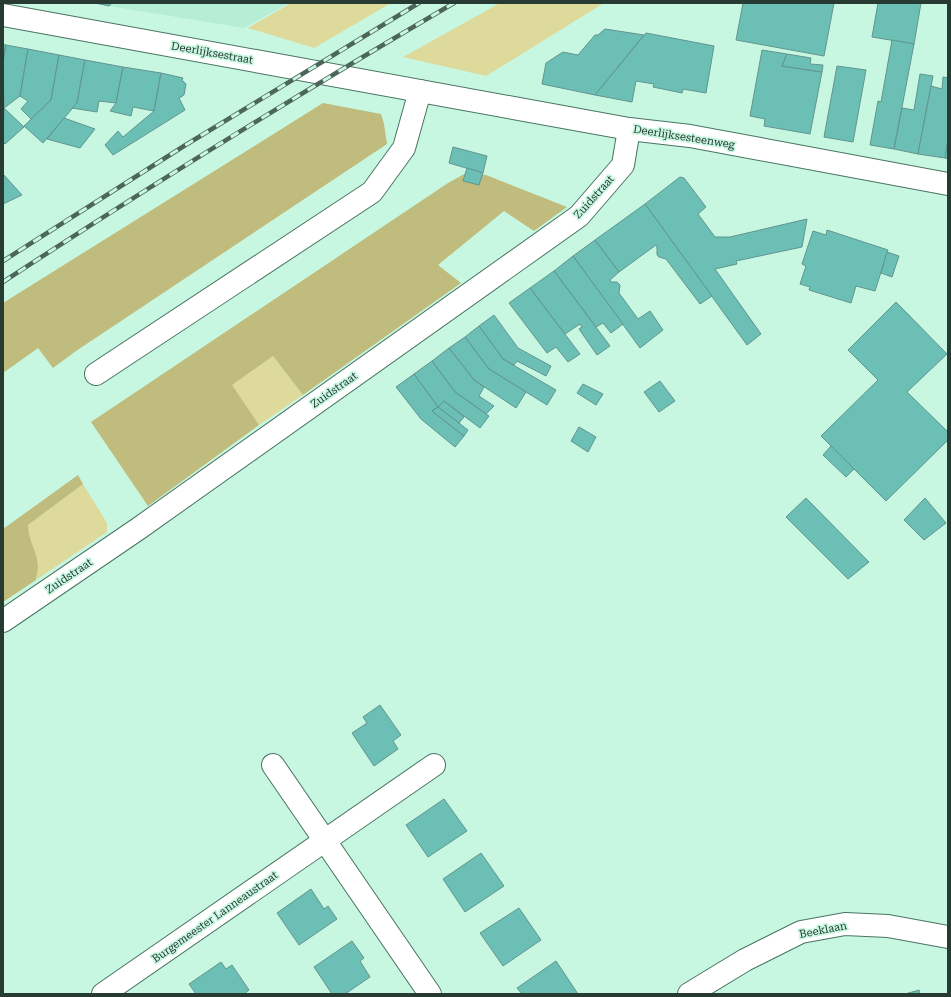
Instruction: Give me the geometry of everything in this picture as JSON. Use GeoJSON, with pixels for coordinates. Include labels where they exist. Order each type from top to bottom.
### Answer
{"type":"FeatureCollection","features":[{"type":"Feature","properties":{"kind":"street","name":"Deerlijksestraat"},"geometry":{"type":"LineString","coordinates":[[3,15],[420,91]]}},
{"type":"Feature","properties":{"kind":"street","name":"Deerlijksesteenweg"},"geometry":{"type":"LineString","coordinates":[[420,91],[629,129],[690,136],[948,184]]}},
{"type":"Feature","properties":{"kind":"street"},"geometry":{"type":"LineString","coordinates":[[96,374],[372,192],[404,148],[420,91]]}},
{"type":"Feature","properties":{"kind":"street","name":"Zuidstraat"},"geometry":{"type":"LineString","coordinates":[[3,621],[138,529],[579,216],[623,165],[629,129]]}},
{"type":"Feature","properties":{"kind":"street"},"geometry":{"type":"LineString","coordinates":[[273,765],[430,994]]}},
{"type":"Feature","properties":{"kind":"street","name":"Burgemeester Lanneaustraat"},"geometry":{"type":"LineString","coordinates":[[104,994],[434,765]]}},
{"type":"Feature","properties":{"kind":"street","name":"Beeklaan"},"geometry":{"type":"LineString","coordinates":[[689,994],[745,960],[801,932],[845,924],[888,926],[948,937]]}},
{"type":"Feature","properties":{"kind":"shaded area"},"geometry":{"type":"Polygon","coordinates":[[[112,3],[289,3],[244,28],[109,6],[112,3]]]}},
{"type":"Feature","properties":{"kind":"shaded area"},"geometry":{"type":"Polygon","coordinates":[[[291,3],[391,3],[314,48],[248,28],[291,3]]]}},
{"type":"Feature","properties":{"kind":"shaded area"},"geometry":{"type":"Polygon","coordinates":[[[500,3],[604,3],[486,76],[403,57],[500,3]]]}},
{"type":"Feature","properties":{"kind":"shaded area"},"geometry":{"type":"Polygon","coordinates":[[[323,103],[381,114],[387,144],[76,351],[53,368],[38,348],[3,373],[3,303],[323,103]]]}},
{"type":"Feature","properties":{"kind":"shaded area"},"geometry":{"type":"Polygon","coordinates":[[[466,173],[486,175],[567,207],[534,231],[504,211],[438,265],[461,283],[303,395],[273,356],[232,385],[259,425],[148,506],[91,422],[448,183],[466,173]]]}},
{"type":"Feature","properties":{"kind":"shaded area"},"geometry":{"type":"Polygon","coordinates":[[[273,356],[303,395],[259,425],[231,385],[273,356]]]}},
{"type":"Feature","properties":{"kind":"shaded area"},"geometry":{"type":"Polygon","coordinates":[[[78,475],[83,484],[28,525],[28,531],[38,562],[36,580],[3,602],[3,529],[78,475]]]}},
{"type":"Feature","properties":{"kind":"shaded area"},"geometry":{"type":"Polygon","coordinates":[[[83,484],[107,523],[107,532],[36,580],[38,568],[28,534],[28,525],[83,484]]]}},
{"type":"Feature","properties":{"kind":"building"},"geometry":{"type":"Polygon","coordinates":[[[95,3],[112,3],[109,6],[95,3]]]}},
{"type":"Feature","properties":{"kind":"building"},"geometry":{"type":"Polygon","coordinates":[[[743,3],[834,3],[824,56],[736,40],[743,3]]]}},
{"type":"Feature","properties":{"kind":"building"},"geometry":{"type":"Polygon","coordinates":[[[878,3],[921,3],[914,44],[872,37],[878,3]]]}},
{"type":"Feature","properties":{"kind":"building"},"geometry":{"type":"Polygon","coordinates":[[[605,29],[644,35],[595,95],[542,84],[546,63],[563,52],[578,55],[595,35],[598,35],[605,29]]]}},
{"type":"Feature","properties":{"kind":"building"},"geometry":{"type":"Polygon","coordinates":[[[646,33],[714,46],[706,93],[683,89],[682,93],[653,87],[654,84],[636,81],[632,102],[595,95],[646,33]]]}},
{"type":"Feature","properties":{"kind":"building"},"geometry":{"type":"Polygon","coordinates":[[[892,40],[914,44],[894,149],[870,145],[878,101],[881,102],[892,40]]]}},
{"type":"Feature","properties":{"kind":"building"},"geometry":{"type":"Polygon","coordinates":[[[3,44],[6,45],[3,62],[3,44]]]}},
{"type":"Feature","properties":{"kind":"building"},"geometry":{"type":"Polygon","coordinates":[[[6,45],[28,49],[20,96],[4,108],[3,62],[6,45]]]}},
{"type":"Feature","properties":{"kind":"building"},"geometry":{"type":"Polygon","coordinates":[[[28,49],[59,55],[51,100],[31,119],[21,109],[28,101],[20,96],[28,49]]]}},
{"type":"Feature","properties":{"kind":"building"},"geometry":{"type":"Polygon","coordinates":[[[762,50],[787,54],[782,66],[822,72],[810,134],[764,126],[765,119],[750,116],[762,50]]]}},
{"type":"Feature","properties":{"kind":"building"},"geometry":{"type":"Polygon","coordinates":[[[787,54],[811,58],[810,64],[823,65],[822,72],[782,66],[787,54]]]}},
{"type":"Feature","properties":{"kind":"building"},"geometry":{"type":"Polygon","coordinates":[[[59,55],[85,60],[77,103],[43,143],[24,126],[51,100],[59,55]]]}},
{"type":"Feature","properties":{"kind":"building"},"geometry":{"type":"Polygon","coordinates":[[[85,60],[123,67],[116,103],[99,101],[97,112],[72,108],[77,103],[85,60]]]}},
{"type":"Feature","properties":{"kind":"building"},"geometry":{"type":"Polygon","coordinates":[[[837,66],[866,70],[853,142],[824,137],[837,66]]]}},
{"type":"Feature","properties":{"kind":"building"},"geometry":{"type":"Polygon","coordinates":[[[123,67],[161,73],[154,111],[133,107],[131,116],[110,111],[116,103],[123,67]]]}},
{"type":"Feature","properties":{"kind":"building"},"geometry":{"type":"Polygon","coordinates":[[[161,73],[183,78],[182,80],[186,84],[184,95],[179,98],[185,110],[113,155],[105,145],[118,131],[123,137],[154,111],[161,73]]]}},
{"type":"Feature","properties":{"kind":"building"},"geometry":{"type":"Polygon","coordinates":[[[920,74],[933,76],[918,154],[894,149],[902,108],[914,110],[920,74]]]}},
{"type":"Feature","properties":{"kind":"building"},"geometry":{"type":"Polygon","coordinates":[[[943,77],[948,78],[948,140],[945,158],[918,154],[931,86],[942,89],[943,77]]]}},
{"type":"Feature","properties":{"kind":"building"},"geometry":{"type":"Polygon","coordinates":[[[4,108],[24,127],[5,144],[3,142],[4,108]]]}},
{"type":"Feature","properties":{"kind":"building"},"geometry":{"type":"Polygon","coordinates":[[[64,118],[95,129],[80,148],[47,139],[64,118]]]}},
{"type":"Feature","properties":{"kind":"building"},"geometry":{"type":"Polygon","coordinates":[[[948,140],[948,159],[945,158],[948,140]]]}},
{"type":"Feature","properties":{"kind":"building"},"geometry":{"type":"Polygon","coordinates":[[[453,147],[487,156],[483,173],[449,163],[453,147]]]}},
{"type":"Feature","properties":{"kind":"building"},"geometry":{"type":"Polygon","coordinates":[[[467,168],[483,173],[479,185],[463,181],[467,168]]]}},
{"type":"Feature","properties":{"kind":"building"},"geometry":{"type":"Polygon","coordinates":[[[3,174],[22,195],[3,204],[3,174]]]}},
{"type":"Feature","properties":{"kind":"building"},"geometry":{"type":"Polygon","coordinates":[[[680,177],[684,178],[706,207],[698,214],[715,237],[730,237],[807,219],[802,247],[736,261],[737,264],[715,269],[761,334],[747,345],[645,204],[680,177]]]}},
{"type":"Feature","properties":{"kind":"building"},"geometry":{"type":"Polygon","coordinates":[[[645,204],[712,296],[700,304],[666,259],[657,255],[656,245],[619,272],[595,240],[645,204]]]}},
{"type":"Feature","properties":{"kind":"building"},"geometry":{"type":"Polygon","coordinates":[[[827,230],[888,250],[875,291],[856,286],[851,303],[809,290],[810,287],[800,284],[806,266],[802,264],[813,231],[826,235],[827,230]]]}},
{"type":"Feature","properties":{"kind":"building"},"geometry":{"type":"Polygon","coordinates":[[[595,240],[619,272],[610,280],[611,282],[617,282],[620,285],[619,293],[638,319],[650,311],[663,330],[640,348],[573,256],[595,240]]]}},
{"type":"Feature","properties":{"kind":"building"},"geometry":{"type":"Polygon","coordinates":[[[887,252],[899,256],[892,277],[881,273],[887,252]]]}},
{"type":"Feature","properties":{"kind":"building"},"geometry":{"type":"Polygon","coordinates":[[[573,256],[623,324],[611,333],[603,323],[596,327],[554,271],[573,256]]]}},
{"type":"Feature","properties":{"kind":"building"},"geometry":{"type":"Polygon","coordinates":[[[554,271],[610,346],[597,355],[579,329],[582,327],[580,324],[565,334],[530,288],[554,271]]]}},
{"type":"Feature","properties":{"kind":"building"},"geometry":{"type":"Polygon","coordinates":[[[530,288],[580,354],[568,362],[556,347],[547,353],[509,303],[530,288]]]}},
{"type":"Feature","properties":{"kind":"building"},"geometry":{"type":"Polygon","coordinates":[[[896,302],[947,354],[907,392],[948,432],[948,440],[886,501],[821,436],[878,380],[848,350],[896,302]]]}},
{"type":"Feature","properties":{"kind":"building"},"geometry":{"type":"Polygon","coordinates":[[[494,315],[518,348],[551,366],[546,376],[517,361],[514,365],[503,359],[479,326],[494,315]]]}},
{"type":"Feature","properties":{"kind":"building"},"geometry":{"type":"Polygon","coordinates":[[[479,326],[503,359],[556,390],[547,405],[489,369],[465,337],[479,326]]]}},
{"type":"Feature","properties":{"kind":"building"},"geometry":{"type":"Polygon","coordinates":[[[465,337],[489,369],[526,392],[516,408],[474,380],[449,348],[465,337]]]}},
{"type":"Feature","properties":{"kind":"building"},"geometry":{"type":"Polygon","coordinates":[[[449,348],[474,380],[484,387],[479,396],[494,406],[486,414],[455,392],[432,361],[449,348]]]}},
{"type":"Feature","properties":{"kind":"building"},"geometry":{"type":"Polygon","coordinates":[[[432,361],[455,392],[489,416],[480,428],[444,401],[438,407],[414,374],[432,361]]]}},
{"type":"Feature","properties":{"kind":"building"},"geometry":{"type":"Polygon","coordinates":[[[414,374],[438,407],[432,411],[464,436],[455,447],[421,419],[396,387],[414,374]]]}},
{"type":"Feature","properties":{"kind":"building"},"geometry":{"type":"Polygon","coordinates":[[[660,381],[675,401],[659,412],[644,392],[660,381]]]}},
{"type":"Feature","properties":{"kind":"building"},"geometry":{"type":"Polygon","coordinates":[[[583,384],[603,394],[596,405],[577,393],[583,384]]]}},
{"type":"Feature","properties":{"kind":"building"},"geometry":{"type":"Polygon","coordinates":[[[444,401],[464,417],[459,423],[438,407],[444,401]]]}},
{"type":"Feature","properties":{"kind":"building"},"geometry":{"type":"Polygon","coordinates":[[[438,407],[468,430],[464,436],[432,411],[438,407]]]}},
{"type":"Feature","properties":{"kind":"building"},"geometry":{"type":"Polygon","coordinates":[[[579,427],[596,437],[588,452],[571,441],[579,427]]]}},
{"type":"Feature","properties":{"kind":"building"},"geometry":{"type":"Polygon","coordinates":[[[831,446],[854,469],[846,477],[823,455],[831,446]]]}},
{"type":"Feature","properties":{"kind":"building"},"geometry":{"type":"Polygon","coordinates":[[[806,498],[869,562],[848,579],[786,517],[806,498]]]}},
{"type":"Feature","properties":{"kind":"building"},"geometry":{"type":"Polygon","coordinates":[[[925,498],[946,523],[924,540],[904,520],[925,498]]]}},
{"type":"Feature","properties":{"kind":"building"},"geometry":{"type":"Polygon","coordinates":[[[380,705],[401,735],[393,741],[398,749],[374,766],[352,733],[367,723],[363,717],[380,705]]]}},
{"type":"Feature","properties":{"kind":"building"},"geometry":{"type":"Polygon","coordinates":[[[444,799],[467,831],[428,857],[406,825],[444,799]]]}},
{"type":"Feature","properties":{"kind":"building"},"geometry":{"type":"Polygon","coordinates":[[[481,853],[504,886],[465,912],[443,879],[481,853]]]}},
{"type":"Feature","properties":{"kind":"building"},"geometry":{"type":"Polygon","coordinates":[[[311,889],[324,909],[328,906],[337,919],[299,945],[277,913],[311,889]]]}},
{"type":"Feature","properties":{"kind":"building"},"geometry":{"type":"Polygon","coordinates":[[[519,908],[541,940],[503,966],[480,933],[519,908]]]}},
{"type":"Feature","properties":{"kind":"building"},"geometry":{"type":"Polygon","coordinates":[[[352,941],[364,958],[360,961],[370,977],[345,994],[332,994],[314,967],[352,941]]]}},
{"type":"Feature","properties":{"kind":"building"},"geometry":{"type":"Polygon","coordinates":[[[556,961],[578,994],[522,994],[517,988],[556,961]]]}},
{"type":"Feature","properties":{"kind":"building"},"geometry":{"type":"Polygon","coordinates":[[[221,962],[226,969],[232,965],[249,990],[244,994],[196,994],[189,984],[221,962]]]}},
{"type":"Feature","properties":{"kind":"building"},"geometry":{"type":"Polygon","coordinates":[[[919,990],[920,994],[905,994],[919,990]]]}},
{"type":"Feature","properties":{"kind":"railway"},"geometry":{"type":"LineString","coordinates":[[3,261],[184,146],[419,3]]}},
{"type":"Feature","properties":{"kind":"railway"},"geometry":{"type":"LineString","coordinates":[[3,282],[115,210],[340,70],[454,3]]}}]}
